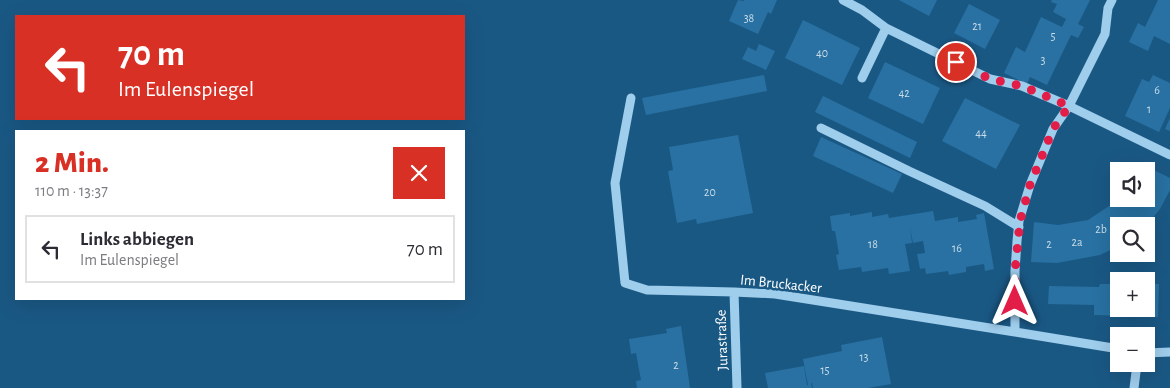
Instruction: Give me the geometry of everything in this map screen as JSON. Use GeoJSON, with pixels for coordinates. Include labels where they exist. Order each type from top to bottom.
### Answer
{"type":"FeatureCollection","features":[{"type":"Feature","properties":{"kind":"street"},"geometry":{"type":"LineString","coordinates":[[843,0],[862,10],[886,28],[990,79],[1022,86],[1170,154]]}},
{"type":"Feature","properties":{"kind":"street"},"geometry":{"type":"LineString","coordinates":[[1015,332],[1015,271],[1019,227],[1027,194],[1053,129],[1069,106],[1105,34],[1108,8],[1112,0]]}},
{"type":"Feature","properties":{"kind":"street"},"geometry":{"type":"LineString","coordinates":[[862,78],[886,28]]}},
{"type":"Feature","properties":{"kind":"street","name":"Im Bruckacker"},"geometry":{"type":"LineString","coordinates":[[631,98],[615,183],[625,283],[647,290],[775,294],[1110,348]]}},
{"type":"Feature","properties":{"kind":"street"},"geometry":{"type":"LineString","coordinates":[[821,128],[985,206],[1019,227]]}},
{"type":"Feature","properties":{"kind":"street","name":"Jurastraße"},"geometry":{"type":"LineString","coordinates":[[734,292],[737,388]]}},
{"type":"Feature","properties":{"kind":"street"},"geometry":{"type":"LineString","coordinates":[[1155,353],[1170,352]]}},
{"type":"Feature","properties":{"kind":"street"},"geometry":{"type":"LineString","coordinates":[[1134,388],[1136,372]]}},
{"type":"Feature","properties":{"kind":"building"},"geometry":{"type":"Polygon","coordinates":[[[738,0],[777,0],[771,14],[768,12],[758,34],[729,21],[738,0]]]}},
{"type":"Feature","properties":{"kind":"building"},"geometry":{"type":"Polygon","coordinates":[[[899,0],[937,0],[929,16],[899,0]]]}},
{"type":"Feature","properties":{"kind":"building"},"geometry":{"type":"Polygon","coordinates":[[[1052,0],[1090,0],[1078,24],[1084,27],[1078,38],[1071,35],[1047,85],[1030,77],[1027,84],[1004,73],[1016,47],[1025,52],[1041,17],[1062,27],[1066,19],[1053,12],[1057,4],[1051,2],[1052,0]]]}},
{"type":"Feature","properties":{"kind":"building"},"geometry":{"type":"Polygon","coordinates":[[[1158,0],[1170,0],[1170,44],[1154,36],[1148,51],[1129,42],[1138,23],[1145,27],[1158,0]]]}},
{"type":"Feature","properties":{"kind":"building"},"geometry":{"type":"Polygon","coordinates":[[[969,4],[1000,20],[985,49],[954,33],[969,4]]]}},
{"type":"Feature","properties":{"kind":"building"},"geometry":{"type":"Polygon","coordinates":[[[803,20],[860,48],[842,85],[785,58],[803,20]]]}},
{"type":"Feature","properties":{"kind":"building"},"geometry":{"type":"Polygon","coordinates":[[[759,44],[775,51],[766,70],[742,59],[748,47],[756,51],[759,44]]]}},
{"type":"Feature","properties":{"kind":"building"},"geometry":{"type":"Polygon","coordinates":[[[885,62],[940,88],[923,124],[868,98],[885,62]]]}},
{"type":"Feature","properties":{"kind":"building"},"geometry":{"type":"Polygon","coordinates":[[[764,75],[767,91],[646,115],[642,98],[764,75]]]}},
{"type":"Feature","properties":{"kind":"building"},"geometry":{"type":"Polygon","coordinates":[[[1153,75],[1170,83],[1170,108],[1159,132],[1125,116],[1142,79],[1149,82],[1153,75]]]}},
{"type":"Feature","properties":{"kind":"building"},"geometry":{"type":"Polygon","coordinates":[[[823,96],[917,142],[910,158],[815,112],[823,96]]]}},
{"type":"Feature","properties":{"kind":"building"},"geometry":{"type":"Polygon","coordinates":[[[965,98],[1020,125],[996,169],[942,141],[965,98]]]}},
{"type":"Feature","properties":{"kind":"building"},"geometry":{"type":"Polygon","coordinates":[[[1170,118],[1170,131],[1165,129],[1170,118]]]}},
{"type":"Feature","properties":{"kind":"building"},"geometry":{"type":"Polygon","coordinates":[[[738,135],[753,213],[697,224],[696,219],[677,223],[668,171],[673,170],[669,147],[738,135]]]}},
{"type":"Feature","properties":{"kind":"building"},"geometry":{"type":"Polygon","coordinates":[[[821,137],[902,174],[893,193],[813,156],[821,137]]]}},
{"type":"Feature","properties":{"kind":"building"},"geometry":{"type":"Polygon","coordinates":[[[1155,170],[1170,178],[1170,190],[1153,217],[1110,217],[1110,250],[1100,255],[1057,263],[1031,262],[1034,222],[1058,225],[1088,220],[1110,205],[1110,207],[1155,207],[1155,170]]]}},
{"type":"Feature","properties":{"kind":"building"},"geometry":{"type":"Polygon","coordinates":[[[933,211],[935,221],[958,217],[958,222],[977,219],[976,215],[984,213],[994,269],[985,271],[984,264],[966,267],[966,272],[949,275],[948,271],[926,274],[925,268],[920,269],[917,254],[925,253],[923,241],[913,243],[910,228],[912,243],[905,244],[910,271],[889,274],[888,268],[862,272],[861,267],[839,270],[836,255],[839,254],[835,231],[832,231],[830,216],[850,213],[850,216],[872,212],[872,217],[888,214],[889,218],[933,211]]]}},
{"type":"Feature","properties":{"kind":"building"},"geometry":{"type":"Polygon","coordinates":[[[1100,284],[1110,284],[1110,316],[1094,315],[1094,305],[1048,304],[1049,286],[1099,287],[1100,284]]]}},
{"type":"Feature","properties":{"kind":"building"},"geometry":{"type":"Polygon","coordinates":[[[1155,284],[1159,284],[1158,317],[1155,317],[1155,284]]]}},
{"type":"Feature","properties":{"kind":"building"},"geometry":{"type":"Polygon","coordinates":[[[681,326],[690,388],[637,388],[636,381],[641,380],[636,353],[631,354],[629,339],[667,333],[666,329],[681,326]]]}},
{"type":"Feature","properties":{"kind":"building"},"geometry":{"type":"Polygon","coordinates":[[[882,337],[891,384],[868,388],[813,388],[811,383],[812,388],[768,388],[765,373],[804,366],[808,385],[803,359],[842,351],[841,345],[882,337]]]}},
{"type":"Feature","properties":{"kind":"route"},"geometry":{"type":"LineString","coordinates":[[956,62],[990,79],[1022,86],[1069,106],[1053,129],[1030,185],[1020,221],[1015,271],[1015,301]]}}]}
